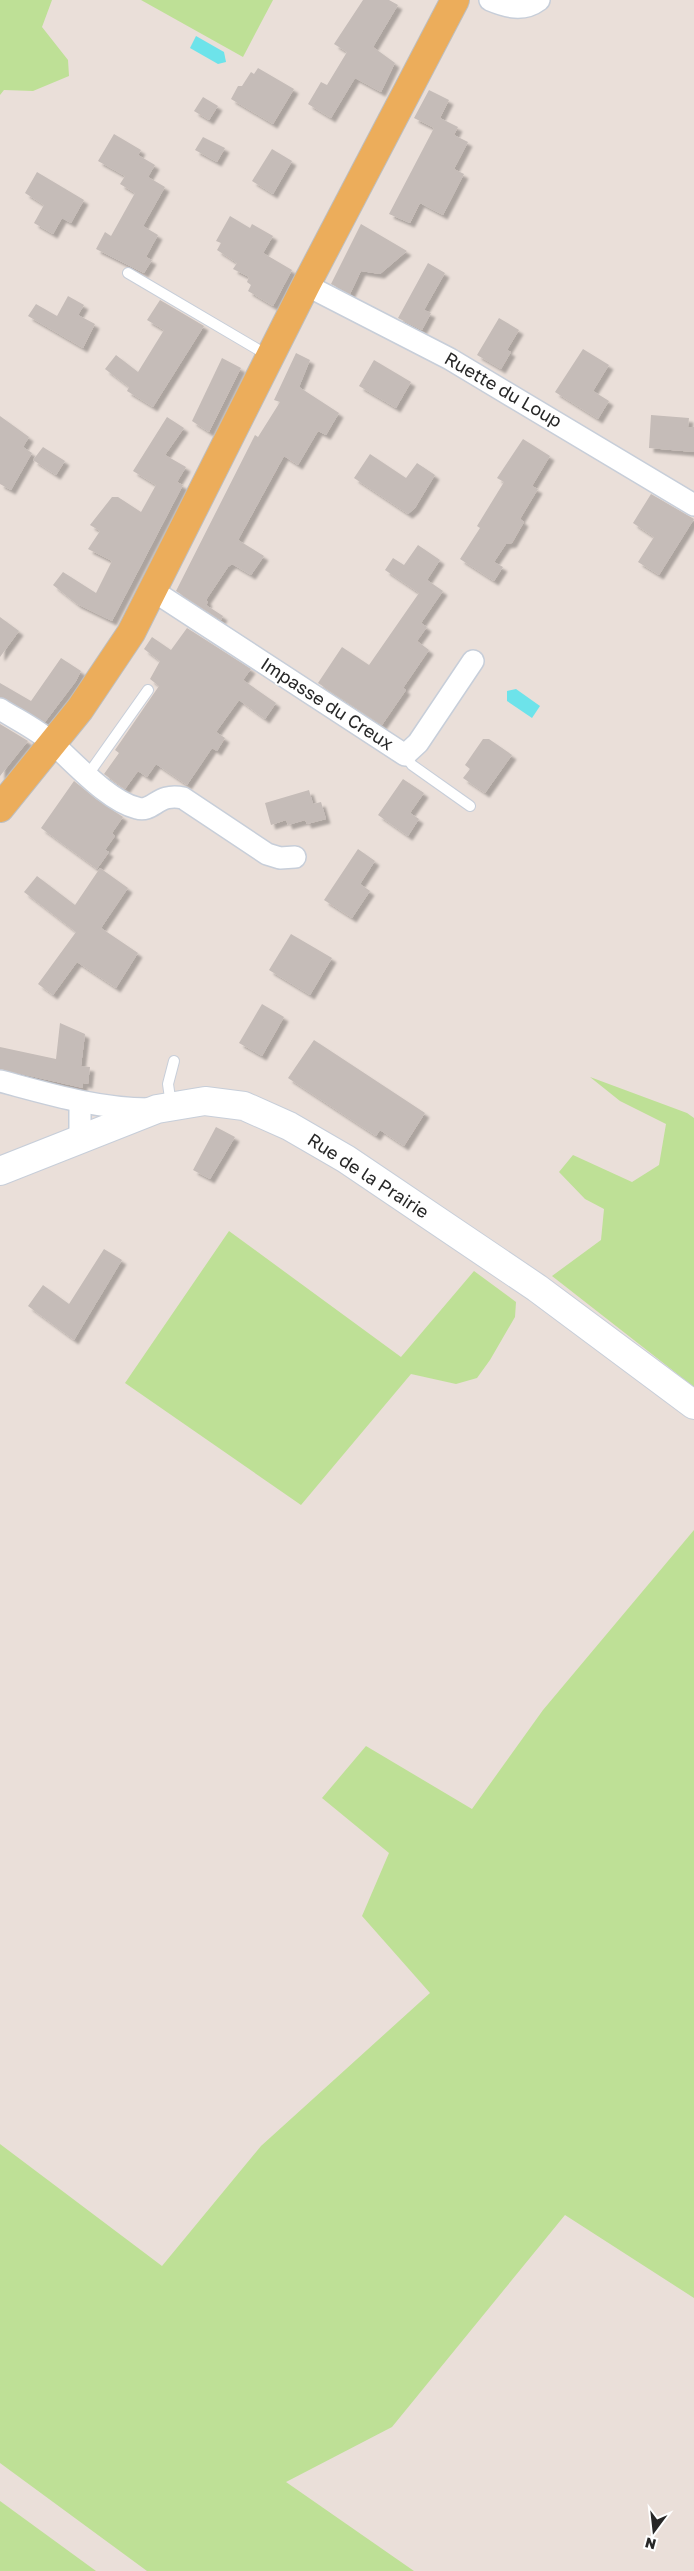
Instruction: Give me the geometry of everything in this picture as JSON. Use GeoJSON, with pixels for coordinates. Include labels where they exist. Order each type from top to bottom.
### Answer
{"type":"FeatureCollection","features":[{"type":"Feature","properties":{"kind":"main road"},"geometry":{"type":"LineString","coordinates":[[0,808],[102,678],[131,633],[306,285],[455,0]]}},
{"type":"Feature","properties":{"kind":"street"},"geometry":{"type":"LineString","coordinates":[[490,0],[518,8],[532,5],[538,0]]}},
{"type":"Feature","properties":{"kind":"street","name":"Ruette du Loup"},"geometry":{"type":"LineString","coordinates":[[306,285],[450,359],[694,505]]}},
{"type":"Feature","properties":{"kind":"street","name":"Impasse du Creux"},"geometry":{"type":"LineString","coordinates":[[152,590],[405,755],[418,743],[473,661]]}},
{"type":"Feature","properties":{"kind":"street"},"geometry":{"type":"LineString","coordinates":[[0,709],[52,742],[87,776],[130,806],[140,809],[150,807],[162,798],[172,796],[183,798],[267,854],[280,858],[294,857]]}},
{"type":"Feature","properties":{"kind":"street"},"geometry":{"type":"LineString","coordinates":[[0,1081],[80,1102],[125,1109],[164,1108]]}},
{"type":"Feature","properties":{"kind":"street"},"geometry":{"type":"LineString","coordinates":[[80,1102],[80,1138]]}},
{"type":"Feature","properties":{"kind":"street","name":"Rue de la Prairie"},"geometry":{"type":"LineString","coordinates":[[0,1170],[80,1138],[164,1108],[196,1102],[223,1102],[244,1106],[289,1126],[346,1159],[537,1288],[694,1405]]}},
{"type":"Feature","properties":{"kind":"lane"},"geometry":{"type":"LineString","coordinates":[[128,273],[270,356]]}},
{"type":"Feature","properties":{"kind":"lane"},"geometry":{"type":"LineString","coordinates":[[87,776],[148,690]]}},
{"type":"Feature","properties":{"kind":"lane"},"geometry":{"type":"LineString","coordinates":[[405,755],[412,765],[470,806]]}},
{"type":"Feature","properties":{"kind":"lane"},"geometry":{"type":"LineString","coordinates":[[164,1108],[174,1061]]}},
{"type":"Feature","properties":{"kind":"green space"},"geometry":{"type":"Polygon","coordinates":[[[0,0],[52,0],[42,27],[68,60],[69,76],[33,91],[4,90],[0,95],[0,0]]]}},
{"type":"Feature","properties":{"kind":"green space"},"geometry":{"type":"Polygon","coordinates":[[[141,0],[273,0],[243,57],[141,0]]]}},
{"type":"Feature","properties":{"kind":"green space"},"geometry":{"type":"Polygon","coordinates":[[[590,1077],[687,1113],[694,1118],[694,1387],[552,1276],[601,1240],[604,1209],[585,1199],[559,1172],[573,1155],[632,1182],[659,1165],[666,1124],[620,1101],[590,1077]]]}},
{"type":"Feature","properties":{"kind":"green space"},"geometry":{"type":"Polygon","coordinates":[[[229,1231],[401,1357],[474,1271],[516,1302],[515,1317],[490,1360],[477,1378],[456,1384],[411,1374],[301,1505],[125,1383],[229,1231]]]}},
{"type":"Feature","properties":{"kind":"green space"},"geometry":{"type":"Polygon","coordinates":[[[694,1530],[694,2298],[565,2215],[392,2427],[286,2482],[414,2571],[147,2571],[0,2463],[0,2144],[162,2266],[261,2146],[430,1993],[362,1916],[389,1853],[322,1798],[366,1746],[472,1809],[543,1710],[694,1530]]]}},
{"type":"Feature","properties":{"kind":"green space"},"geometry":{"type":"Polygon","coordinates":[[[0,2501],[96,2571],[0,2571],[0,2501]]]}},
{"type":"Feature","properties":{"kind":"water"},"geometry":{"type":"Polygon","coordinates":[[[196,36],[224,52],[226,62],[218,64],[190,48],[196,36]]]}},
{"type":"Feature","properties":{"kind":"water"},"geometry":{"type":"Polygon","coordinates":[[[516,689],[540,706],[532,718],[507,701],[507,691],[516,689]]]}},
{"type":"Feature","properties":{"kind":"building"},"geometry":{"type":"Polygon","coordinates":[[[363,0],[389,0],[398,5],[373,47],[395,63],[381,92],[355,78],[331,118],[308,104],[321,82],[327,85],[347,52],[334,44],[363,0]]]}},
{"type":"Feature","properties":{"kind":"building"},"geometry":{"type":"Polygon","coordinates":[[[258,68],[294,89],[273,124],[231,99],[238,86],[242,86],[251,72],[254,74],[258,68]]]}},
{"type":"Feature","properties":{"kind":"building"},"geometry":{"type":"Polygon","coordinates":[[[429,90],[449,100],[440,118],[458,127],[454,135],[468,142],[454,169],[464,174],[443,215],[420,203],[410,223],[389,214],[434,128],[414,118],[429,90]]]}},
{"type":"Feature","properties":{"kind":"building"},"geometry":{"type":"Polygon","coordinates":[[[203,97],[218,106],[209,120],[194,111],[203,97]]]}},
{"type":"Feature","properties":{"kind":"building"},"geometry":{"type":"Polygon","coordinates":[[[114,134],[141,150],[138,155],[155,165],[148,177],[165,187],[143,226],[158,235],[146,257],[152,260],[144,273],[96,249],[105,232],[111,236],[135,193],[120,184],[125,176],[98,161],[114,134]]]}},
{"type":"Feature","properties":{"kind":"building"},"geometry":{"type":"Polygon","coordinates":[[[203,137],[225,148],[217,162],[195,150],[203,137]]]}},
{"type":"Feature","properties":{"kind":"building"},"geometry":{"type":"Polygon","coordinates":[[[272,149],[292,161],[273,194],[252,181],[272,149]]]}},
{"type":"Feature","properties":{"kind":"building"},"geometry":{"type":"Polygon","coordinates":[[[37,172],[84,200],[71,223],[62,218],[53,234],[34,223],[44,205],[25,193],[37,172]]]}},
{"type":"Feature","properties":{"kind":"building"},"geometry":{"type":"Polygon","coordinates":[[[230,216],[250,228],[252,224],[273,236],[263,253],[292,270],[273,306],[248,291],[251,285],[247,282],[249,277],[233,269],[237,263],[217,250],[221,243],[216,241],[230,216]]]}},
{"type":"Feature","properties":{"kind":"building"},"geometry":{"type":"Polygon","coordinates":[[[361,224],[407,251],[380,274],[361,271],[350,294],[331,284],[361,224]]]}},
{"type":"Feature","properties":{"kind":"building"},"geometry":{"type":"Polygon","coordinates":[[[428,263],[445,273],[424,310],[431,313],[422,330],[398,318],[428,263]]]}},
{"type":"Feature","properties":{"kind":"building"},"geometry":{"type":"Polygon","coordinates":[[[68,296],[84,305],[78,315],[95,324],[83,348],[28,316],[36,304],[57,316],[68,296]]]}},
{"type":"Feature","properties":{"kind":"building"},"geometry":{"type":"Polygon","coordinates":[[[160,300],[204,326],[153,407],[127,391],[129,387],[105,369],[116,355],[138,372],[164,330],[147,320],[160,300]]]}},
{"type":"Feature","properties":{"kind":"building"},"geometry":{"type":"Polygon","coordinates":[[[499,318],[519,330],[507,350],[511,352],[501,369],[477,355],[499,318]]]}},
{"type":"Feature","properties":{"kind":"building"},"geometry":{"type":"Polygon","coordinates":[[[583,349],[609,365],[593,391],[609,401],[598,419],[555,392],[583,349]]]}},
{"type":"Feature","properties":{"kind":"building"},"geometry":{"type":"Polygon","coordinates":[[[296,353],[310,360],[299,387],[339,413],[326,435],[318,431],[298,465],[284,456],[238,540],[264,556],[251,575],[232,564],[228,567],[206,600],[208,602],[206,605],[223,616],[221,620],[176,591],[255,435],[258,437],[280,402],[274,400],[296,353]]]}},
{"type":"Feature","properties":{"kind":"building"},"geometry":{"type":"Polygon","coordinates":[[[222,358],[241,368],[209,432],[192,421],[222,358]]]}},
{"type":"Feature","properties":{"kind":"building"},"geometry":{"type":"Polygon","coordinates":[[[374,360],[411,382],[396,408],[359,386],[374,360]]]}},
{"type":"Feature","properties":{"kind":"building"},"geometry":{"type":"Polygon","coordinates":[[[651,415],[689,418],[688,427],[694,427],[694,452],[649,448],[651,415]]]}},
{"type":"Feature","properties":{"kind":"building"},"geometry":{"type":"Polygon","coordinates":[[[0,416],[29,437],[23,447],[32,453],[11,490],[0,484],[0,416]]]}},
{"type":"Feature","properties":{"kind":"building"},"geometry":{"type":"Polygon","coordinates":[[[167,417],[184,428],[165,455],[186,467],[177,482],[183,485],[112,621],[77,604],[53,585],[63,572],[96,593],[112,561],[88,549],[100,531],[90,525],[112,497],[118,497],[141,512],[156,485],[133,471],[167,417]]]}},
{"type":"Feature","properties":{"kind":"building"},"geometry":{"type":"Polygon","coordinates":[[[523,439],[550,456],[532,486],[538,489],[520,519],[524,522],[512,543],[506,544],[494,562],[503,567],[494,581],[460,559],[480,528],[477,526],[504,482],[497,478],[523,439]]]}},
{"type":"Feature","properties":{"kind":"building"},"geometry":{"type":"Polygon","coordinates":[[[43,447],[65,461],[56,475],[33,460],[43,447]]]}},
{"type":"Feature","properties":{"kind":"building"},"geometry":{"type":"Polygon","coordinates":[[[370,454],[406,478],[417,463],[435,475],[415,508],[408,514],[354,478],[370,454]]]}},
{"type":"Feature","properties":{"kind":"building"},"geometry":{"type":"Polygon","coordinates":[[[651,494],[694,519],[659,575],[638,562],[654,537],[633,523],[651,494]]]}},
{"type":"Feature","properties":{"kind":"building"},"geometry":{"type":"Polygon","coordinates":[[[418,545],[440,560],[427,580],[443,591],[421,623],[427,627],[417,641],[429,650],[403,688],[406,690],[382,725],[318,683],[342,647],[369,665],[419,593],[385,570],[393,558],[404,565],[418,545]]]}},
{"type":"Feature","properties":{"kind":"building"},"geometry":{"type":"Polygon","coordinates":[[[0,617],[19,631],[0,657],[0,617]]]}},
{"type":"Feature","properties":{"kind":"building"},"geometry":{"type":"Polygon","coordinates":[[[187,628],[251,669],[243,680],[276,703],[265,719],[239,700],[216,732],[225,738],[217,751],[212,748],[187,785],[156,764],[147,777],[138,771],[125,789],[104,774],[119,753],[115,750],[159,686],[150,679],[160,661],[144,649],[152,637],[171,650],[187,628]]]}},
{"type":"Feature","properties":{"kind":"building"},"geometry":{"type":"Polygon","coordinates":[[[61,658],[81,671],[76,681],[45,722],[0,697],[0,683],[31,701],[61,658]]]}},
{"type":"Feature","properties":{"kind":"building"},"geometry":{"type":"Polygon","coordinates":[[[0,724],[28,741],[0,776],[0,724]]]}},
{"type":"Feature","properties":{"kind":"building"},"geometry":{"type":"Polygon","coordinates":[[[483,739],[489,739],[512,755],[485,793],[463,778],[470,769],[465,765],[483,739]]]}},
{"type":"Feature","properties":{"kind":"building"},"geometry":{"type":"Polygon","coordinates":[[[403,779],[424,793],[410,813],[419,819],[408,836],[378,815],[403,779]]]}},
{"type":"Feature","properties":{"kind":"building"},"geometry":{"type":"Polygon","coordinates":[[[74,781],[123,817],[112,833],[115,836],[105,850],[109,852],[97,869],[41,828],[74,781]]]}},
{"type":"Feature","properties":{"kind":"building"},"geometry":{"type":"Polygon","coordinates":[[[309,790],[313,804],[321,802],[326,819],[307,824],[305,820],[288,825],[286,820],[271,825],[265,803],[309,790]]]}},
{"type":"Feature","properties":{"kind":"building"},"geometry":{"type":"Polygon","coordinates":[[[358,849],[375,861],[360,884],[370,891],[352,918],[324,900],[358,849]]]}},
{"type":"Feature","properties":{"kind":"building"},"geometry":{"type":"Polygon","coordinates":[[[100,868],[128,888],[101,928],[138,953],[116,988],[77,962],[53,995],[38,984],[76,932],[24,892],[37,876],[75,905],[100,868]]]}},
{"type":"Feature","properties":{"kind":"building"},"geometry":{"type":"Polygon","coordinates":[[[291,934],[332,958],[310,995],[269,970],[291,934]]]}},
{"type":"Feature","properties":{"kind":"building"},"geometry":{"type":"Polygon","coordinates":[[[262,1004],[284,1017],[262,1056],[239,1043],[262,1004]]]}},
{"type":"Feature","properties":{"kind":"building"},"geometry":{"type":"Polygon","coordinates":[[[60,1023],[85,1034],[81,1066],[90,1067],[88,1084],[83,1083],[83,1088],[0,1069],[0,1047],[56,1059],[60,1023]]]}},
{"type":"Feature","properties":{"kind":"building"},"geometry":{"type":"Polygon","coordinates":[[[314,1040],[425,1113],[404,1146],[380,1130],[376,1136],[288,1078],[314,1040]]]}},
{"type":"Feature","properties":{"kind":"building"},"geometry":{"type":"Polygon","coordinates":[[[216,1127],[235,1137],[210,1179],[193,1170],[216,1127]]]}},
{"type":"Feature","properties":{"kind":"building"},"geometry":{"type":"Polygon","coordinates":[[[104,1249],[122,1260],[74,1340],[28,1306],[43,1285],[69,1304],[104,1249]]]}}]}
